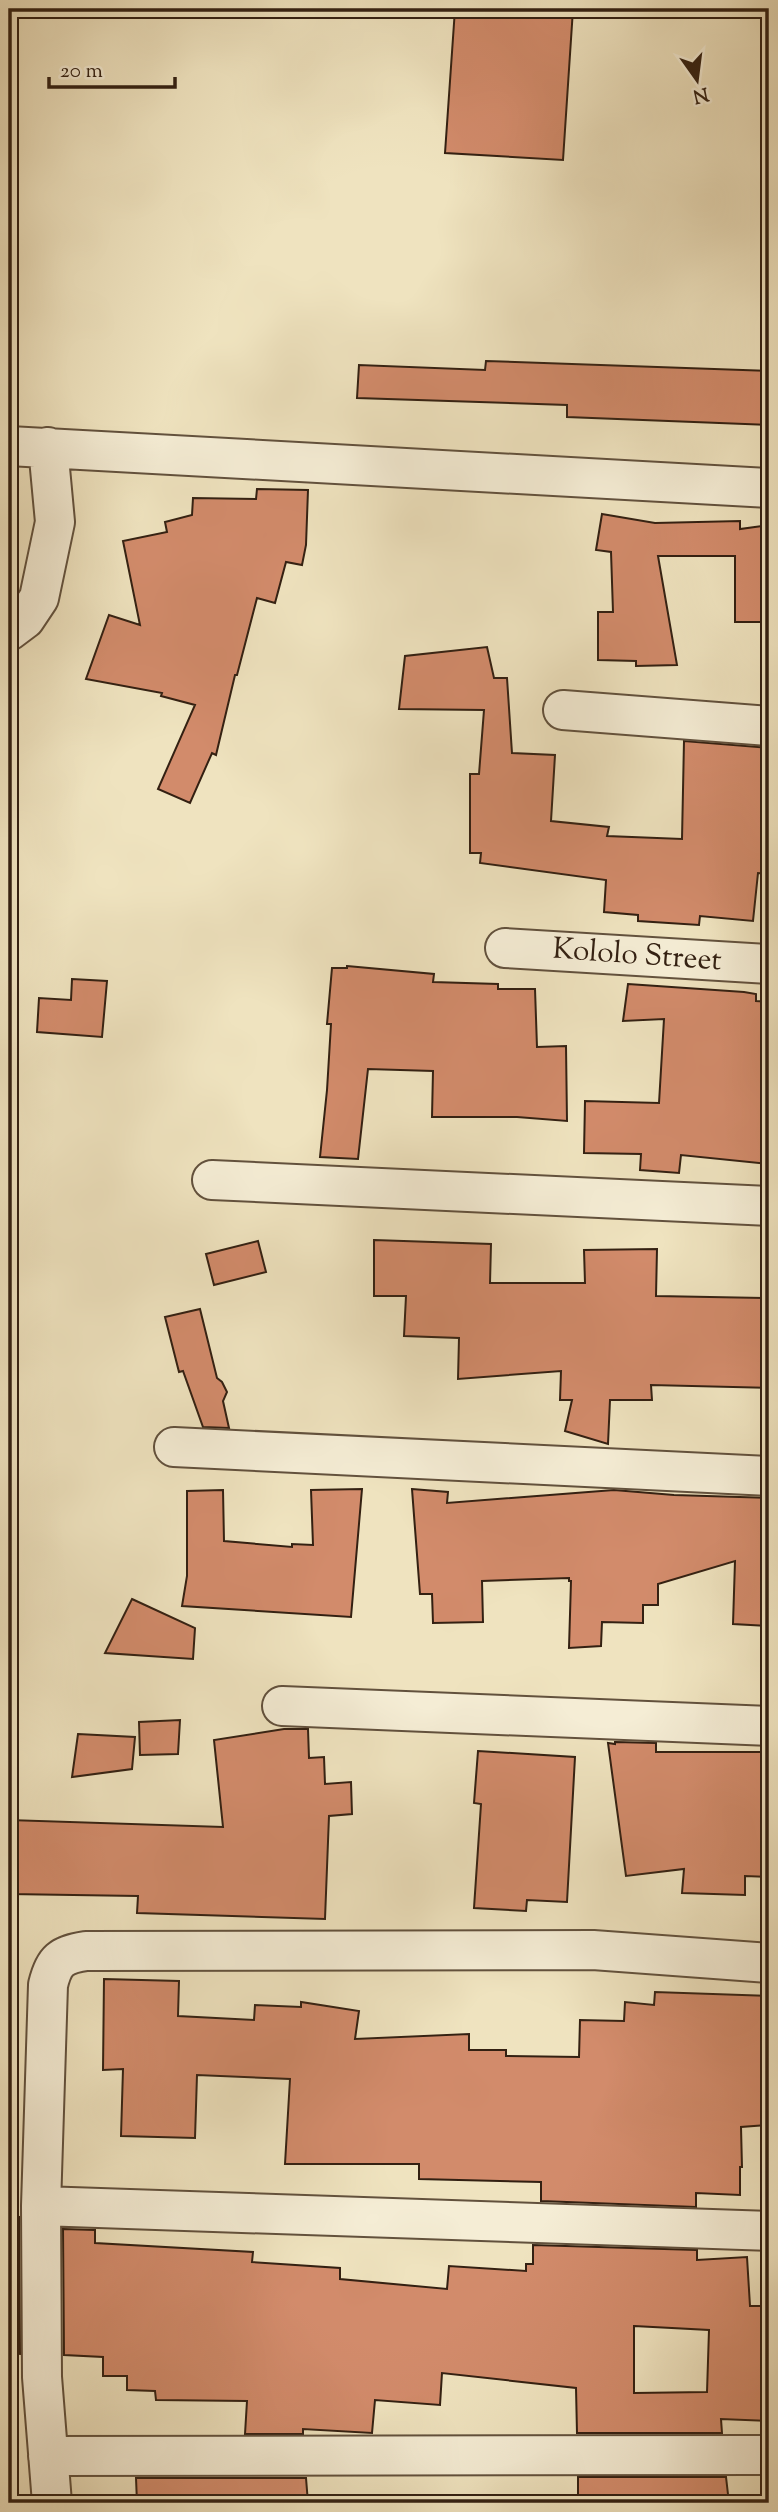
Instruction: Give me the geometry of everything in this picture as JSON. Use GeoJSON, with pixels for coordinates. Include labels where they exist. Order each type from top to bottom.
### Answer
{"type":"FeatureCollection","features":[{"type":"Feature","properties":{"kind":"street"},"geometry":{"type":"LineString","coordinates":[[9,446],[769,488]]}},
{"type":"Feature","properties":{"kind":"street"},"geometry":{"type":"LineString","coordinates":[[9,631],[25,619],[39,598],[55,522],[48,447]]}},
{"type":"Feature","properties":{"kind":"street"},"geometry":{"type":"LineString","coordinates":[[563,710],[769,726]]}},
{"type":"Feature","properties":{"kind":"street","name":"Kololo Street"},"geometry":{"type":"LineString","coordinates":[[505,947],[769,964]]}},
{"type":"Feature","properties":{"kind":"street"},"geometry":{"type":"LineString","coordinates":[[212,1180],[769,1206]]}},
{"type":"Feature","properties":{"kind":"street"},"geometry":{"type":"LineString","coordinates":[[174,1447],[769,1476]]}},
{"type":"Feature","properties":{"kind":"street"},"geometry":{"type":"LineString","coordinates":[[282,1706],[769,1726]]}},
{"type":"Feature","properties":{"kind":"street"},"geometry":{"type":"LineString","coordinates":[[52,2503],[42,2377],[41,2206],[48,1985],[56,1962],[73,1953],[86,1951],[593,1950],[769,1963]]}},
{"type":"Feature","properties":{"kind":"street"},"geometry":{"type":"LineString","coordinates":[[41,2206],[769,2231]]}},
{"type":"Feature","properties":{"kind":"street"},"geometry":{"type":"LineString","coordinates":[[48,2456],[769,2455]]}},
{"type":"Feature","properties":{"kind":"building"},"geometry":{"type":"Polygon","coordinates":[[[455,9],[573,9],[563,160],[445,153],[455,9]]]}},
{"type":"Feature","properties":{"kind":"building"},"geometry":{"type":"Polygon","coordinates":[[[486,361],[769,371],[769,425],[567,417],[567,405],[357,398],[359,365],[485,370],[486,361]]]}},
{"type":"Feature","properties":{"kind":"building"},"geometry":{"type":"Polygon","coordinates":[[[257,489],[308,490],[306,545],[302,565],[286,562],[275,603],[257,598],[216,755],[212,753],[190,803],[158,789],[195,705],[161,696],[162,693],[86,679],[109,615],[140,625],[123,541],[167,532],[165,522],[192,515],[193,498],[256,499],[257,489]]]}},
{"type":"Feature","properties":{"kind":"building"},"geometry":{"type":"Polygon","coordinates":[[[602,514],[655,523],[740,521],[740,529],[769,525],[769,622],[735,622],[735,556],[658,556],[677,665],[636,666],[636,661],[598,660],[598,612],[613,612],[611,552],[596,550],[602,514]]]}},
{"type":"Feature","properties":{"kind":"building"},"geometry":{"type":"Polygon","coordinates":[[[487,647],[494,678],[507,678],[512,753],[555,755],[551,821],[609,827],[607,836],[682,839],[684,741],[769,748],[769,874],[758,873],[753,921],[700,916],[699,925],[638,921],[638,915],[604,912],[606,880],[480,863],[481,853],[470,853],[470,774],[479,774],[484,710],[399,709],[405,656],[487,647]]]}},
{"type":"Feature","properties":{"kind":"building"},"geometry":{"type":"Polygon","coordinates":[[[347,966],[434,974],[433,982],[498,984],[498,989],[535,989],[537,1047],[566,1046],[567,1121],[517,1117],[432,1117],[433,1071],[368,1069],[358,1159],[320,1157],[327,1090],[331,1024],[327,1024],[332,968],[347,966]]]}},
{"type":"Feature","properties":{"kind":"building"},"geometry":{"type":"Polygon","coordinates":[[[72,979],[107,981],[102,1037],[37,1032],[39,998],[71,1000],[72,979]]]}},
{"type":"Feature","properties":{"kind":"building"},"geometry":{"type":"Polygon","coordinates":[[[628,984],[744,992],[756,994],[756,1001],[769,1002],[769,1164],[681,1155],[679,1173],[640,1170],[641,1154],[584,1153],[585,1101],[659,1103],[664,1019],[623,1021],[628,984]]]}},
{"type":"Feature","properties":{"kind":"building"},"geometry":{"type":"Polygon","coordinates":[[[374,1240],[491,1244],[490,1283],[585,1283],[584,1250],[657,1249],[656,1296],[769,1298],[769,1388],[651,1385],[652,1400],[610,1400],[608,1444],[565,1431],[572,1400],[560,1400],[561,1371],[458,1379],[459,1338],[404,1336],[406,1296],[374,1296],[374,1240]]]}},
{"type":"Feature","properties":{"kind":"building"},"geometry":{"type":"Polygon","coordinates":[[[258,1241],[266,1272],[214,1285],[206,1254],[258,1241]]]}},
{"type":"Feature","properties":{"kind":"building"},"geometry":{"type":"Polygon","coordinates":[[[200,1309],[217,1378],[227,1392],[223,1401],[229,1428],[203,1427],[183,1371],[179,1372],[165,1317],[200,1309]]]}},
{"type":"Feature","properties":{"kind":"building"},"geometry":{"type":"Polygon","coordinates":[[[362,1489],[351,1617],[182,1606],[187,1576],[187,1491],[223,1490],[224,1541],[292,1547],[292,1544],[313,1545],[311,1490],[362,1489]]]}},
{"type":"Feature","properties":{"kind":"building"},"geometry":{"type":"Polygon","coordinates":[[[412,1489],[448,1492],[447,1503],[614,1490],[769,1498],[769,1626],[733,1624],[735,1561],[658,1584],[658,1605],[643,1605],[643,1623],[602,1622],[601,1646],[569,1648],[569,1578],[482,1581],[483,1622],[433,1623],[432,1594],[420,1594],[412,1489]]]}},
{"type":"Feature","properties":{"kind":"building"},"geometry":{"type":"Polygon","coordinates":[[[132,1599],[195,1628],[193,1659],[105,1653],[132,1599]]]}},
{"type":"Feature","properties":{"kind":"building"},"geometry":{"type":"Polygon","coordinates":[[[180,1720],[178,1754],[140,1755],[139,1722],[180,1720]]]}},
{"type":"Feature","properties":{"kind":"building"},"geometry":{"type":"Polygon","coordinates":[[[284,1729],[308,1729],[309,1758],[324,1757],[325,1784],[351,1782],[352,1814],[329,1816],[325,1919],[137,1913],[138,1896],[9,1894],[9,1820],[223,1827],[214,1740],[284,1729]]]}},
{"type":"Feature","properties":{"kind":"building"},"geometry":{"type":"Polygon","coordinates":[[[78,1734],[135,1737],[132,1769],[72,1777],[78,1734]]]}},
{"type":"Feature","properties":{"kind":"building"},"geometry":{"type":"Polygon","coordinates":[[[608,1743],[656,1743],[656,1752],[769,1752],[769,1877],[745,1876],[745,1895],[682,1893],[684,1869],[626,1876],[608,1743]]]}},
{"type":"Feature","properties":{"kind":"building"},"geometry":{"type":"Polygon","coordinates":[[[478,1751],[575,1757],[567,1902],[527,1900],[526,1911],[474,1908],[481,1804],[474,1803],[478,1751]]]}},
{"type":"Feature","properties":{"kind":"building"},"geometry":{"type":"Polygon","coordinates":[[[104,1979],[179,1981],[178,2016],[254,2020],[255,2005],[301,2007],[301,2002],[359,2011],[355,2039],[469,2034],[469,2050],[506,2050],[506,2056],[579,2057],[580,2020],[624,2021],[625,2002],[654,2005],[655,1992],[769,1996],[769,2125],[741,2127],[740,2195],[696,2193],[696,2207],[541,2201],[541,2182],[419,2179],[419,2164],[285,2164],[290,2079],[197,2075],[195,2138],[121,2136],[123,2069],[103,2070],[104,1979]]]}},
{"type":"Feature","properties":{"kind":"building"},"geometry":{"type":"Polygon","coordinates":[[[9,2216],[19,2217],[20,2354],[9,2353],[9,2216]]]}},
{"type":"Feature","properties":{"kind":"building"},"geometry":{"type":"Polygon","coordinates":[[[63,2229],[95,2230],[95,2243],[253,2252],[252,2262],[340,2268],[340,2279],[447,2289],[449,2266],[526,2271],[526,2264],[533,2264],[533,2245],[697,2250],[697,2260],[747,2257],[750,2306],[769,2306],[769,2421],[721,2419],[722,2433],[577,2433],[576,2388],[442,2373],[440,2405],[375,2400],[372,2433],[303,2429],[303,2434],[245,2434],[247,2401],[156,2400],[155,2391],[127,2390],[127,2376],[103,2376],[103,2357],[64,2355],[63,2229]],[[634,2326],[634,2393],[707,2392],[709,2330],[634,2326]]]}},
{"type":"Feature","properties":{"kind":"building"},"geometry":{"type":"Polygon","coordinates":[[[578,2477],[726,2477],[729,2503],[578,2503],[578,2477]]]}},
{"type":"Feature","properties":{"kind":"building"},"geometry":{"type":"Polygon","coordinates":[[[136,2478],[306,2478],[308,2503],[137,2503],[136,2478]]]}}]}
